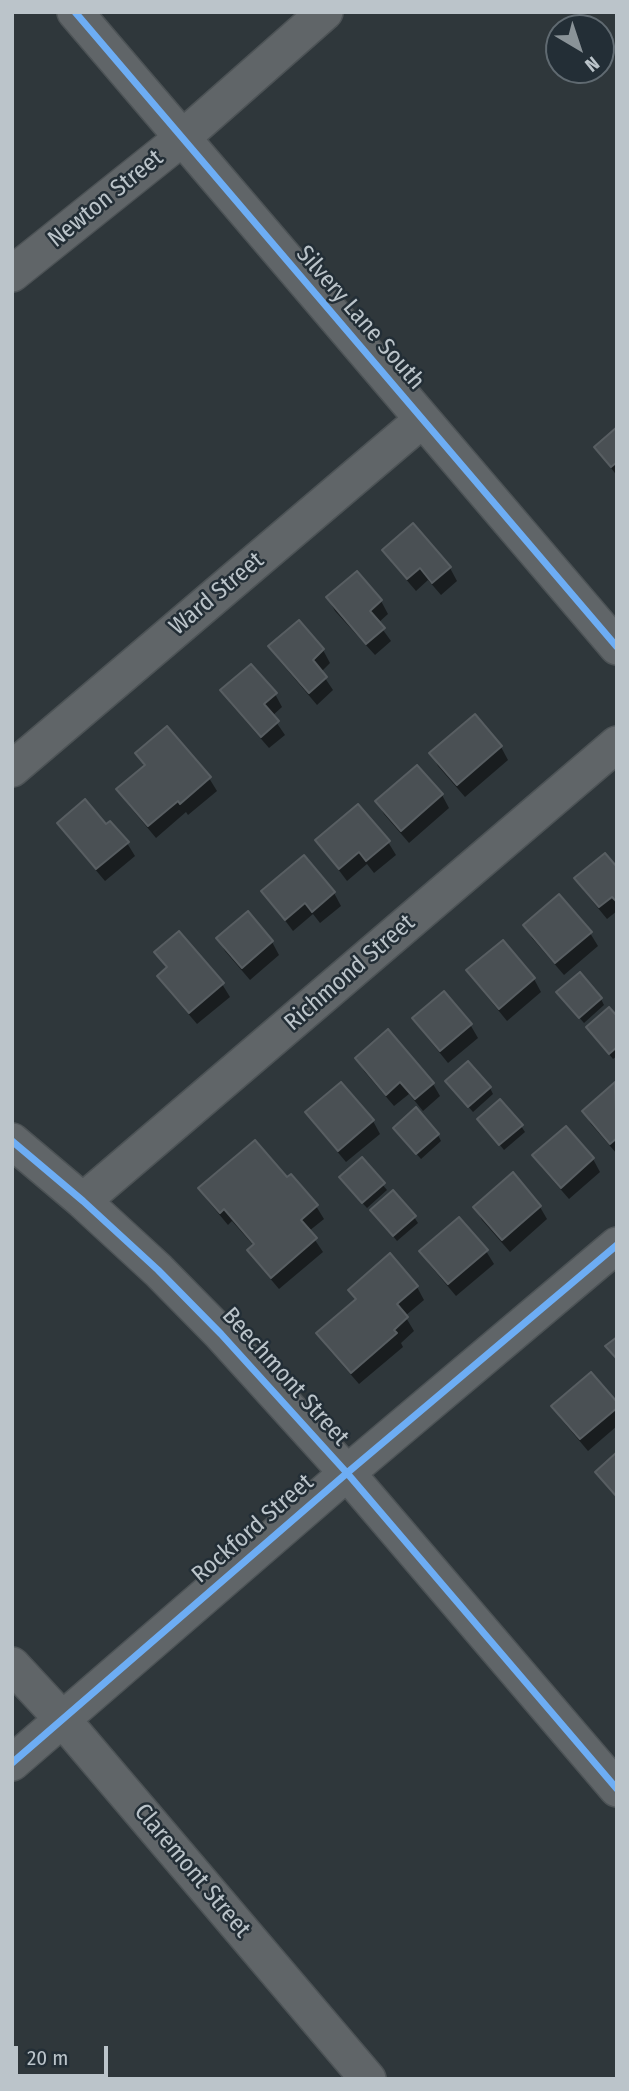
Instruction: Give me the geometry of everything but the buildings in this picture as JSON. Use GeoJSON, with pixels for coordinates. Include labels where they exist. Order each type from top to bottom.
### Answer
{"type":"FeatureCollection","features":[{"type":"Feature","properties":{"kind":"street","name":"Silvery Lane South"},"geometry":{"type":"LineString","coordinates":[[75,12],[617,647]]}},
{"type":"Feature","properties":{"kind":"street","name":"Newton Street"},"geometry":{"type":"LineString","coordinates":[[12,274],[181,139],[325,12]]}},
{"type":"Feature","properties":{"kind":"street","name":"Ward Street"},"geometry":{"type":"LineString","coordinates":[[12,769],[422,420]]}},
{"type":"Feature","properties":{"kind":"street","name":"Richmond Street"},"geometry":{"type":"LineString","coordinates":[[83,1201],[617,744]]}},
{"type":"Feature","properties":{"kind":"street","name":"Beechmont Street"},"geometry":{"type":"LineString","coordinates":[[12,1141],[158,1270],[221,1334],[612,1773]]}},
{"type":"Feature","properties":{"kind":"street","name":"Rockford Street"},"geometry":{"type":"LineString","coordinates":[[12,1763],[617,1245]]}},
{"type":"Feature","properties":{"kind":"street","name":"Claremont Street"},"geometry":{"type":"LineString","coordinates":[[12,1665],[63,1720],[368,2079]]}},
{"type":"Feature","properties":{"kind":"cycle path"},"geometry":{"type":"LineString","coordinates":[[75,12],[617,647]]}},
{"type":"Feature","properties":{"kind":"cycle path"},"geometry":{"type":"LineString","coordinates":[[12,1141],[158,1270],[221,1334],[347,1473],[617,1789]]}},
{"type":"Feature","properties":{"kind":"cycle path"},"geometry":{"type":"LineString","coordinates":[[12,1763],[347,1473],[617,1245]]}}]}
